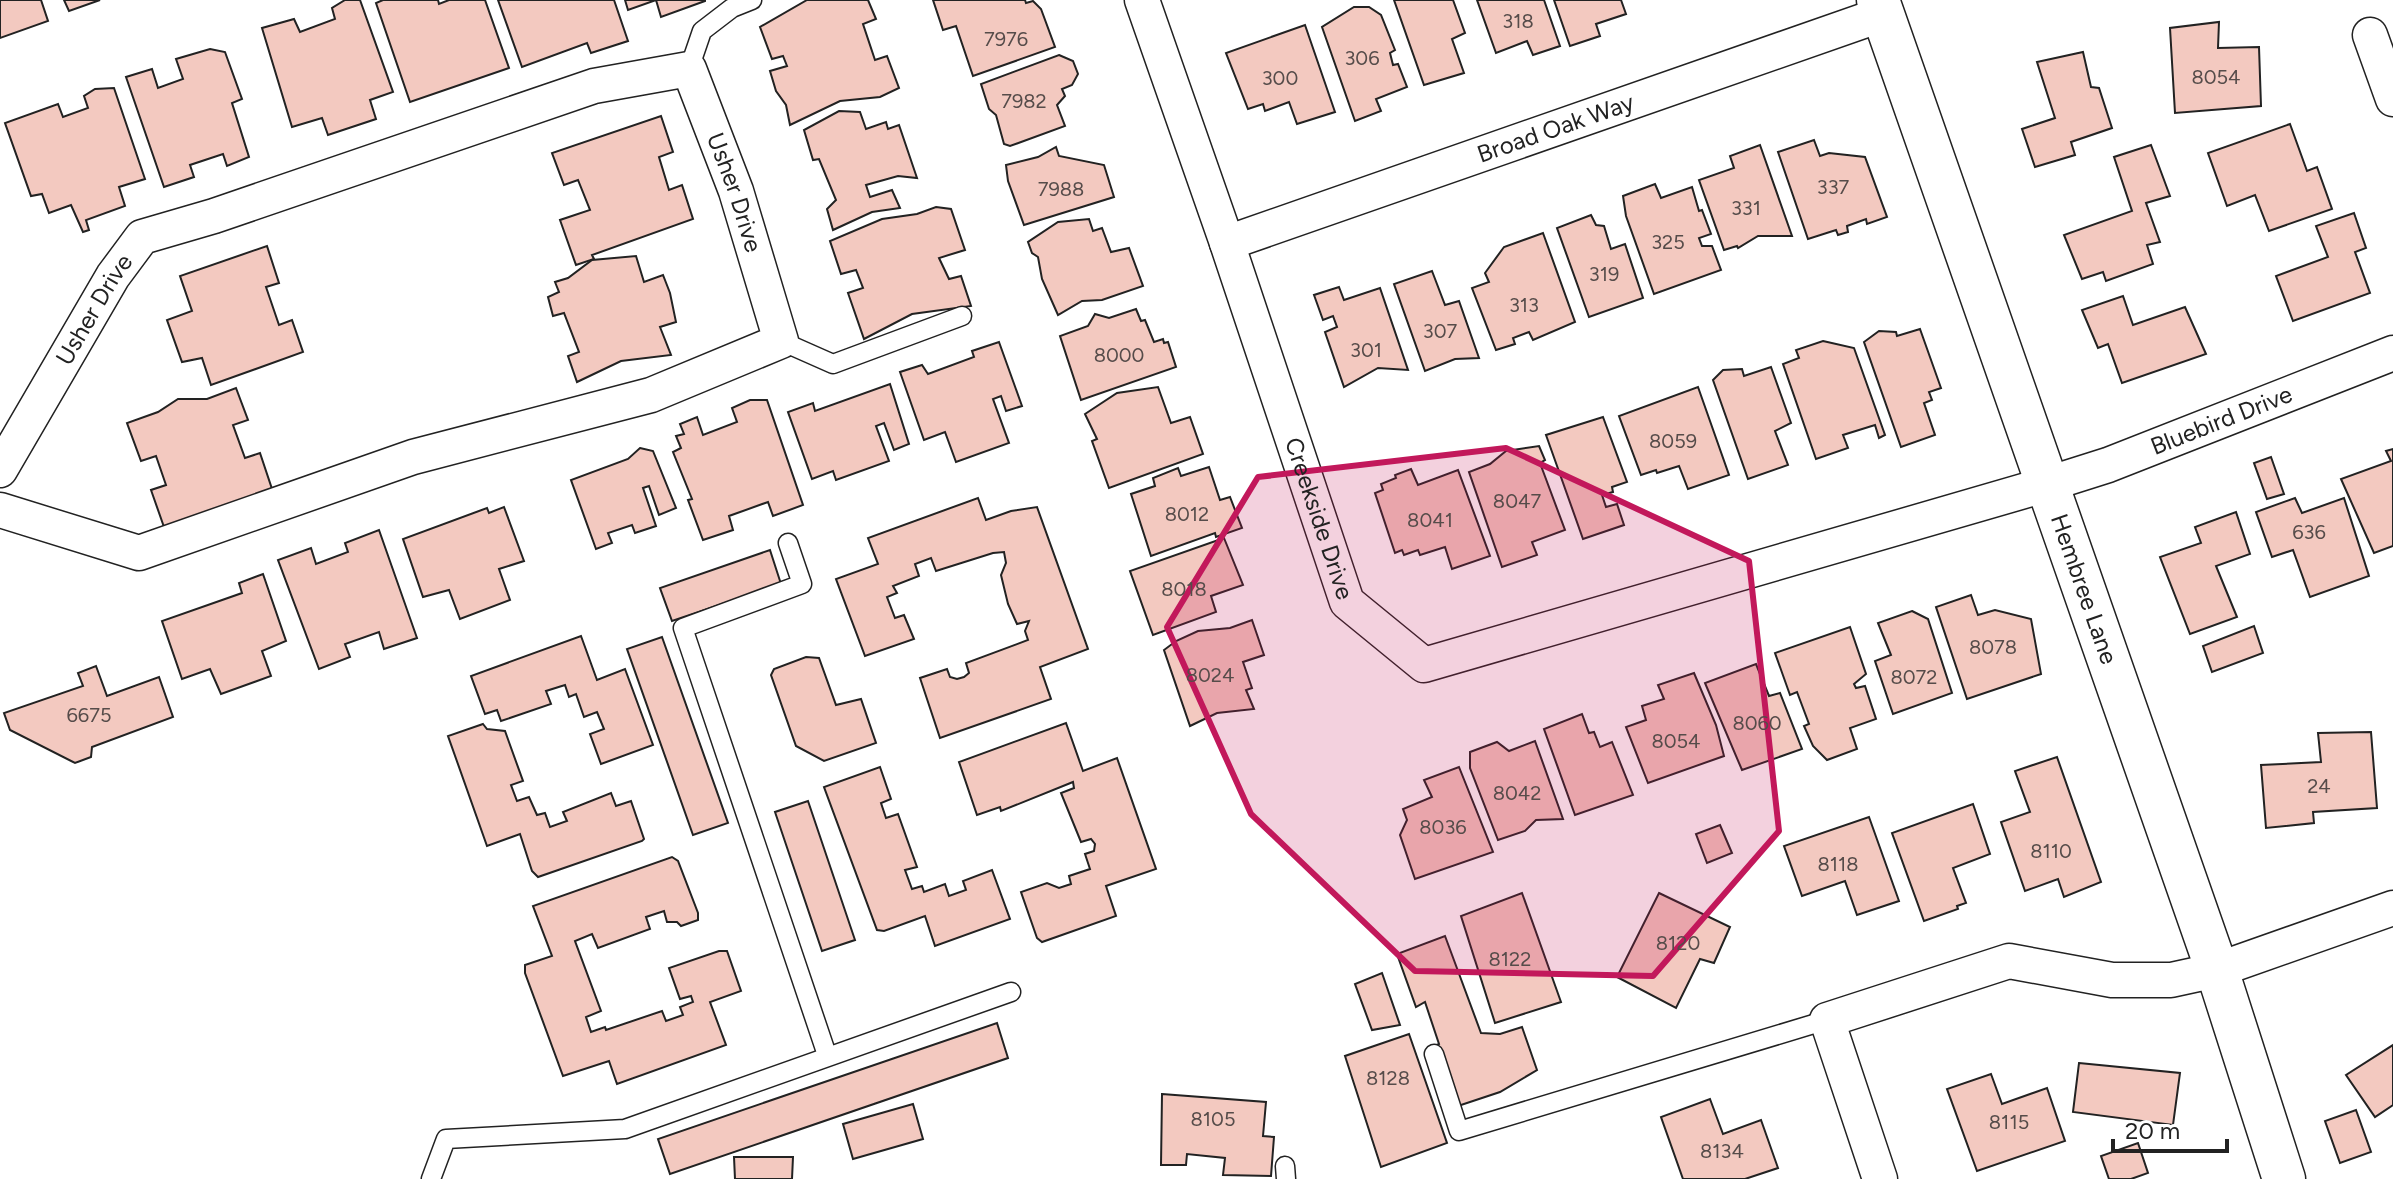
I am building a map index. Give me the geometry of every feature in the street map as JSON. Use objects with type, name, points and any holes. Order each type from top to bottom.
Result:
[{"type":"street","name":"Creekside Drive","points":[[1142,0],[1347,602],[1424,665],[2048,484]]},
{"type":"street","name":"Broad Oak Way","points":[[1227,243],[1881,7]]},
{"type":"street","name":"Hembree Lane","points":[[1881,7],[2217,970],[2284,1179]]},
{"type":"street","points":[[2370,35],[2393,99]]},
{"type":"street","name":"Usher Drive","points":[[0,470],[113,276],[142,237],[214,216],[594,86],[689,69],[736,191],[781,341]]},
{"type":"street","points":[[0,510],[139,553],[413,457],[651,395],[781,341]]},
{"type":"street","name":"Bluebird Drive","points":[[2048,484],[2108,465],[2393,353]]},
{"type":"street","points":[[1880,1179],[1827,1020],[2009,961],[2112,980],[2171,980],[2217,970],[2393,908]]},
{"type":"lane","points":[[689,69],[702,31],[732,8],[752,0]]},
{"type":"lane","points":[[781,341],[833,364],[962,316]]},
{"type":"lane","points":[[788,543],[802,584],[683,628],[827,1055]]},
{"type":"lane","points":[[431,1179],[446,1139],[625,1129],[1011,992]]},
{"type":"lane","points":[[1434,1054],[1459,1131],[1827,1020]]},
{"type":"highlighted area","points":[[1506,448],[1749,561],[1779,831],[1653,976],[1415,971],[1251,814],[1167,627],[1258,477]]},
{"type":"building","points":[[0,0],[41,0],[48,21],[0,38]]},
{"type":"building","points":[[64,0],[100,0],[69,11]]},
{"type":"building","points":[[345,0],[360,0],[393,92],[370,100],[376,119],[328,135],[322,118],[292,127],[262,28],[294,19],[300,32],[335,19],[332,8]]},
{"type":"building","points":[[383,0],[438,0],[439,4],[449,0],[485,0],[509,68],[410,102],[376,3]]},
{"type":"building","points":[[498,0],[614,0],[628,41],[591,53],[587,43],[522,67]]},
{"type":"building","points":[[625,0],[656,0],[628,10]]},
{"type":"building","points":[[656,0],[705,0],[705,1],[661,17]]},
{"type":"building","points":[[807,0],[868,0],[876,19],[863,24],[875,60],[887,56],[899,88],[880,97],[840,101],[790,125],[786,105],[776,91],[770,71],[787,66],[783,56],[772,59],[760,27]]},
{"type":"building","points":[[933,0],[1033,1],[1041,9],[1055,47],[973,76],[956,26],[943,30]]},
{"type":"building","points":[[1394,0],[1453,0],[1465,33],[1452,39],[1464,73],[1424,85]]},
{"type":"building","points":[[1477,0],[1544,0],[1560,46],[1533,55],[1527,41],[1496,53]]},
{"type":"building","points":[[1554,0],[1621,0],[1626,14],[1596,24],[1600,36],[1570,46]]},
{"type":"building","points":[[1354,7],[1369,7],[1381,15],[1395,50],[1390,53],[1393,65],[1398,64],[1407,87],[1376,99],[1381,111],[1355,121],[1322,27]]},
{"type":"building","points":[[2219,22],[2218,48],[2259,47],[2261,106],[2175,113],[2170,28]]},
{"type":"building","points":[[1305,25],[1335,112],[1297,124],[1289,102],[1265,111],[1263,104],[1248,109],[1226,53]]},
{"type":"building","points":[[210,49],[225,52],[242,99],[232,103],[249,157],[227,166],[223,154],[190,165],[194,177],[164,187],[126,77],[152,69],[158,88],[183,79],[176,59]]},
{"type":"building","points":[[2083,52],[2091,87],[2099,88],[2112,128],[2071,142],[2075,155],[2035,167],[2022,129],[2055,118],[2037,62]]},
{"type":"building","points":[[1059,55],[1073,61],[1078,74],[1072,85],[1062,89],[1065,96],[1057,105],[1065,126],[1010,146],[1004,144],[996,115],[989,109],[981,84]]},
{"type":"building","points":[[114,88],[145,179],[119,187],[125,206],[86,220],[89,230],[83,232],[71,205],[49,213],[42,194],[31,196],[5,123],[58,104],[63,117],[88,108],[84,96],[95,89]]},
{"type":"building","points":[[839,111],[860,112],[866,129],[886,122],[888,129],[899,125],[917,178],[898,176],[866,185],[870,197],[892,190],[900,208],[872,212],[833,230],[827,209],[836,200],[819,159],[813,160],[804,130]]},
{"type":"building","points":[[661,116],[673,152],[659,157],[669,190],[682,185],[693,219],[592,255],[594,259],[576,265],[560,220],[590,210],[578,180],[564,185],[552,153]]},
{"type":"building","points":[[2290,124],[2307,171],[2317,167],[2332,209],[2269,231],[2255,195],[2227,206],[2208,153]]},
{"type":"building","points":[[1814,140],[1820,156],[1829,153],[1865,157],[1887,217],[1867,224],[1866,219],[1847,226],[1848,232],[1838,235],[1836,230],[1808,239],[1778,152]]},
{"type":"building","points":[[1760,145],[1792,236],[1758,236],[1738,248],[1724,250],[1699,180],[1734,168],[1730,156]]},
{"type":"building","points":[[2151,145],[2170,196],[2146,203],[2160,242],[2147,245],[2153,264],[2106,281],[2103,272],[2082,279],[2064,235],[2132,211],[2114,157]]},
{"type":"building","points":[[1056,147],[1059,156],[1104,165],[1114,197],[1024,225],[1008,181],[1006,165],[1038,157]]},
{"type":"building","points":[[1655,184],[1661,198],[1692,187],[1699,211],[1702,210],[1711,234],[1699,238],[1702,246],[1712,246],[1721,270],[1654,294],[1626,216],[1623,196]]},
{"type":"building","points":[[936,207],[951,209],[965,250],[939,258],[949,279],[961,276],[971,306],[912,314],[864,339],[848,293],[863,288],[856,270],[841,274],[830,241],[882,219],[917,214]]},
{"type":"building","points":[[2354,213],[2366,248],[2355,252],[2370,293],[2293,321],[2276,276],[2328,257],[2316,226]]},
{"type":"building","points":[[1591,215],[1596,225],[1604,226],[1611,249],[1625,244],[1643,298],[1589,317],[1557,228]]},
{"type":"building","points":[[1089,219],[1093,231],[1102,228],[1111,252],[1129,248],[1143,286],[1102,300],[1082,301],[1058,315],[1042,279],[1038,257],[1032,253],[1028,242],[1058,222]]},
{"type":"building","points":[[1543,233],[1575,322],[1533,340],[1529,332],[1513,338],[1515,344],[1496,350],[1472,288],[1489,282],[1485,273],[1504,247]]},
{"type":"building","points":[[267,246],[279,283],[266,287],[279,325],[292,320],[303,352],[211,385],[202,358],[182,362],[167,320],[192,311],[180,276]]},
{"type":"building","points":[[636,256],[644,282],[663,275],[670,293],[676,322],[660,327],[671,355],[621,361],[577,382],[568,356],[579,352],[564,313],[553,316],[548,297],[559,292],[555,282],[568,278],[592,260]]},
{"type":"building","points":[[1432,271],[1445,305],[1459,301],[1479,358],[1455,359],[1425,371],[1394,284]]},
{"type":"building","points":[[1339,287],[1344,300],[1380,288],[1408,370],[1378,368],[1344,387],[1325,332],[1337,327],[1333,316],[1323,320],[1314,295]]},
{"type":"building","points":[[2123,296],[2133,325],[2185,307],[2206,354],[2122,383],[2108,344],[2098,348],[2082,310]]},
{"type":"building","points":[[1136,309],[1141,321],[1145,320],[1154,342],[1163,339],[1164,343],[1168,342],[1176,367],[1081,400],[1060,336],[1088,326],[1095,314],[1109,318]]},
{"type":"building","points":[[1920,329],[1941,388],[1929,392],[1932,400],[1924,403],[1935,435],[1901,447],[1864,342],[1879,331],[1896,332],[1897,336]]},
{"type":"building","points":[[1823,341],[1854,348],[1885,435],[1879,438],[1875,425],[1843,435],[1848,448],[1816,459],[1783,364],[1799,358],[1796,350]]},
{"type":"building","points":[[999,342],[1022,406],[1006,411],[1001,396],[993,399],[1009,443],[956,462],[945,432],[924,440],[900,372],[922,365],[928,374],[974,357],[972,351]]},
{"type":"building","points":[[1771,367],[1791,423],[1775,431],[1788,465],[1748,479],[1713,380],[1723,370],[1742,369],[1744,376]]},
{"type":"building","points":[[890,384],[909,444],[894,450],[884,423],[876,426],[889,461],[836,480],[833,471],[812,479],[788,412],[813,403],[815,411]]},
{"type":"building","points":[[1158,387],[1171,423],[1190,417],[1203,454],[1109,488],[1092,441],[1097,439],[1085,414],[1117,393]]},
{"type":"building","points":[[1698,387],[1729,475],[1688,489],[1679,466],[1641,475],[1619,416]]},
{"type":"building","points":[[236,388],[248,420],[233,425],[245,458],[260,453],[272,489],[164,527],[151,490],[166,485],[156,456],[141,461],[127,423],[158,412],[178,399],[207,399]]},
{"type":"building","points":[[750,400],[767,400],[803,505],[773,516],[768,502],[729,516],[733,530],[703,540],[688,500],[692,499],[673,452],[681,448],[676,436],[684,434],[680,424],[697,417],[703,435],[737,422],[732,408]]},
{"type":"building","points":[[1603,417],[1627,482],[1612,487],[1613,492],[1602,495],[1606,507],[1617,504],[1624,525],[1583,539],[1546,435]]},
{"type":"building","points":[[1539,446],[1545,460],[1540,463],[1565,530],[1532,542],[1537,555],[1502,567],[1469,472],[1490,464],[1506,451]]},
{"type":"building","points":[[640,448],[653,451],[676,508],[659,515],[649,486],[643,488],[656,526],[635,533],[632,525],[608,533],[612,543],[596,549],[571,480],[628,459]]},
{"type":"building","points":[[2393,449],[2393,546],[2374,553],[2341,479],[2391,461],[2386,451]]},
{"type":"building","points":[[2271,457],[2284,494],[2267,499],[2254,463]]},
{"type":"building","points":[[1209,467],[1220,500],[1230,497],[1242,528],[1216,537],[1215,533],[1151,556],[1131,494],[1155,486],[1153,478],[1178,468],[1181,476]]},
{"type":"building","points":[[1411,469],[1418,485],[1458,470],[1490,556],[1452,569],[1445,547],[1420,555],[1418,550],[1404,555],[1402,550],[1395,553],[1375,493],[1383,490],[1381,484]]},
{"type":"building","points":[[978,498],[986,520],[1011,511],[1037,507],[1088,649],[1040,667],[1051,699],[940,738],[920,678],[947,669],[950,677],[964,677],[969,673],[966,663],[1028,640],[1025,631],[1029,621],[1017,624],[1008,604],[1001,575],[1006,563],[1004,552],[936,571],[931,558],[915,564],[919,576],[893,586],[897,593],[887,597],[895,618],[904,615],[914,639],[865,656],[836,579],[878,564],[868,538]]},
{"type":"building","points":[[2295,498],[2302,513],[2344,498],[2369,576],[2310,597],[2293,550],[2272,557],[2256,512]]},
{"type":"building","points":[[504,507],[524,561],[499,569],[510,600],[460,619],[449,590],[423,597],[403,539],[487,508],[489,513]]},
{"type":"building","points":[[2236,512],[2250,554],[2216,566],[2237,617],[2190,634],[2160,557],[2201,543],[2195,527]]},
{"type":"building","points":[[379,530],[417,638],[384,649],[379,632],[345,644],[350,657],[319,669],[278,560],[311,548],[316,564],[348,552],[345,543]]},
{"type":"building","points":[[1224,538],[1243,585],[1211,596],[1216,612],[1153,635],[1130,571]]},
{"type":"building","points":[[770,550],[781,584],[672,621],[660,588]]},
{"type":"building","points":[[263,574],[286,641],[262,651],[271,676],[221,694],[210,669],[182,679],[162,621],[242,593],[239,583]]},
{"type":"building","points":[[1971,595],[1978,615],[1995,610],[2031,619],[2041,674],[1967,699],[1936,607]]},
{"type":"building","points":[[1912,611],[1928,619],[1952,693],[1893,714],[1875,661],[1891,655],[1878,623]]},
{"type":"building","points":[[1252,620],[1264,655],[1243,662],[1252,688],[1246,690],[1254,709],[1217,713],[1190,726],[1164,650],[1198,631],[1230,628]]},
{"type":"building","points":[[2254,626],[2263,653],[2212,672],[2203,646]]},
{"type":"building","points":[[1850,627],[1866,674],[1854,684],[1856,688],[1865,686],[1876,719],[1850,728],[1857,749],[1827,760],[1813,746],[1804,726],[1809,724],[1797,692],[1790,695],[1775,653]]},
{"type":"building","points":[[581,636],[597,680],[625,669],[653,745],[601,764],[590,734],[604,729],[597,712],[584,717],[576,694],[569,697],[565,685],[546,691],[551,704],[501,721],[497,710],[485,714],[471,676]]},
{"type":"building","points":[[662,637],[728,823],[693,835],[627,649]]},
{"type":"building","points":[[806,657],[819,658],[836,705],[861,699],[876,743],[824,761],[796,746],[771,675],[774,669]]},
{"type":"building","points":[[1756,664],[1769,696],[1780,693],[1802,749],[1742,770],[1705,683]]},
{"type":"building","points":[[96,666],[107,696],[159,677],[173,717],[92,747],[91,757],[75,763],[10,730],[4,713],[83,686],[78,673]]},
{"type":"building","points":[[1694,673],[1716,725],[1724,756],[1648,783],[1626,727],[1646,720],[1642,706],[1664,699],[1658,685]]},
{"type":"building","points":[[1582,714],[1589,733],[1594,732],[1600,747],[1612,742],[1633,795],[1575,815],[1544,729]]},
{"type":"building","points":[[1066,723],[1083,771],[1117,758],[1156,869],[1106,886],[1116,916],[1042,942],[1037,938],[1021,892],[1047,883],[1059,888],[1071,884],[1069,876],[1090,869],[1085,854],[1094,851],[1095,844],[1091,839],[1081,842],[1061,793],[1074,788],[1073,782],[1001,811],[1000,807],[977,815],[959,762]]},
{"type":"building","points":[[483,724],[487,729],[505,731],[523,781],[511,785],[517,801],[529,797],[537,815],[545,813],[550,827],[567,821],[563,812],[611,793],[616,806],[631,801],[644,839],[538,877],[532,871],[520,834],[487,846],[448,736]]},
{"type":"building","points":[[2371,732],[2377,808],[2313,812],[2314,823],[2266,828],[2261,765],[2321,762],[2318,733]]},
{"type":"building","points":[[1535,741],[1563,819],[1536,820],[1525,831],[1498,840],[1470,768],[1470,752],[1497,742],[1509,751]]},
{"type":"building","points":[[2057,757],[2101,882],[2064,897],[2058,879],[2025,891],[2001,822],[2030,812],[2015,771]]},
{"type":"building","points":[[880,767],[891,799],[881,803],[886,818],[898,814],[917,867],[905,870],[912,889],[922,886],[924,892],[945,884],[949,896],[966,890],[963,881],[992,870],[1010,919],[935,946],[925,916],[884,931],[877,930],[824,787]]},
{"type":"building","points":[[1459,767],[1493,852],[1415,879],[1400,835],[1407,820],[1403,809],[1432,797],[1424,780]]},
{"type":"building","points":[[808,801],[855,940],[822,951],[775,812]]},
{"type":"building","points":[[1973,804],[1990,854],[1953,868],[1966,903],[1924,921],[1892,833]]},
{"type":"building","points":[[1869,817],[1899,901],[1857,915],[1845,881],[1802,896],[1784,846]]},
{"type":"building","points":[[1720,825],[1732,853],[1707,863],[1696,834]]},
{"type":"building","points":[[672,857],[678,861],[698,920],[681,926],[677,922],[667,922],[664,911],[646,917],[650,929],[598,948],[592,934],[575,941],[601,1011],[586,1017],[591,1032],[662,1011],[666,1021],[683,1015],[680,1007],[693,1002],[691,996],[680,999],[669,968],[727,951],[741,991],[710,1002],[726,1045],[617,1084],[609,1061],[563,1076],[525,973],[525,965],[552,956],[533,906]]},
{"type":"building","points":[[1522,893],[1561,1002],[1495,1023],[1461,916]]},
{"type":"building","points":[[1659,893],[1730,927],[1714,963],[1700,959],[1676,1008],[1617,977]]},
{"type":"building","points":[[1445,936],[1481,1033],[1500,1034],[1522,1027],[1537,1070],[1500,1092],[1455,1107],[1433,1047],[1439,1044],[1425,1002],[1416,1007],[1397,954]]},
{"type":"building","points":[[1382,973],[1400,1025],[1372,1030],[1355,984]]},
{"type":"building","points":[[997,1023],[1008,1058],[670,1174],[658,1139]]},
{"type":"building","points":[[1409,1034],[1447,1143],[1381,1167],[1345,1056]]},
{"type":"building","points":[[2393,1045],[2393,1105],[2375,1117],[2346,1075]]},
{"type":"building","points":[[2079,1063],[2180,1073],[2173,1125],[2073,1112]]},
{"type":"building","points":[[1991,1074],[2002,1104],[2047,1088],[2065,1141],[1977,1171],[1947,1089]]},
{"type":"building","points":[[1162,1094],[1266,1102],[1263,1136],[1274,1137],[1271,1176],[1223,1175],[1225,1158],[1187,1154],[1186,1165],[1161,1165]]},
{"type":"building","points":[[1710,1099],[1723,1134],[1761,1120],[1778,1168],[1745,1179],[1683,1179],[1661,1117]]},
{"type":"building","points":[[913,1104],[923,1139],[853,1159],[843,1124]]},
{"type":"building","points":[[2356,1110],[2371,1152],[2340,1163],[2325,1121]]},
{"type":"building","points":[[2138,1143],[2148,1173],[2131,1179],[2109,1179],[2101,1156]]},
{"type":"building","points":[[734,1157],[793,1157],[792,1179],[735,1179]]}]
